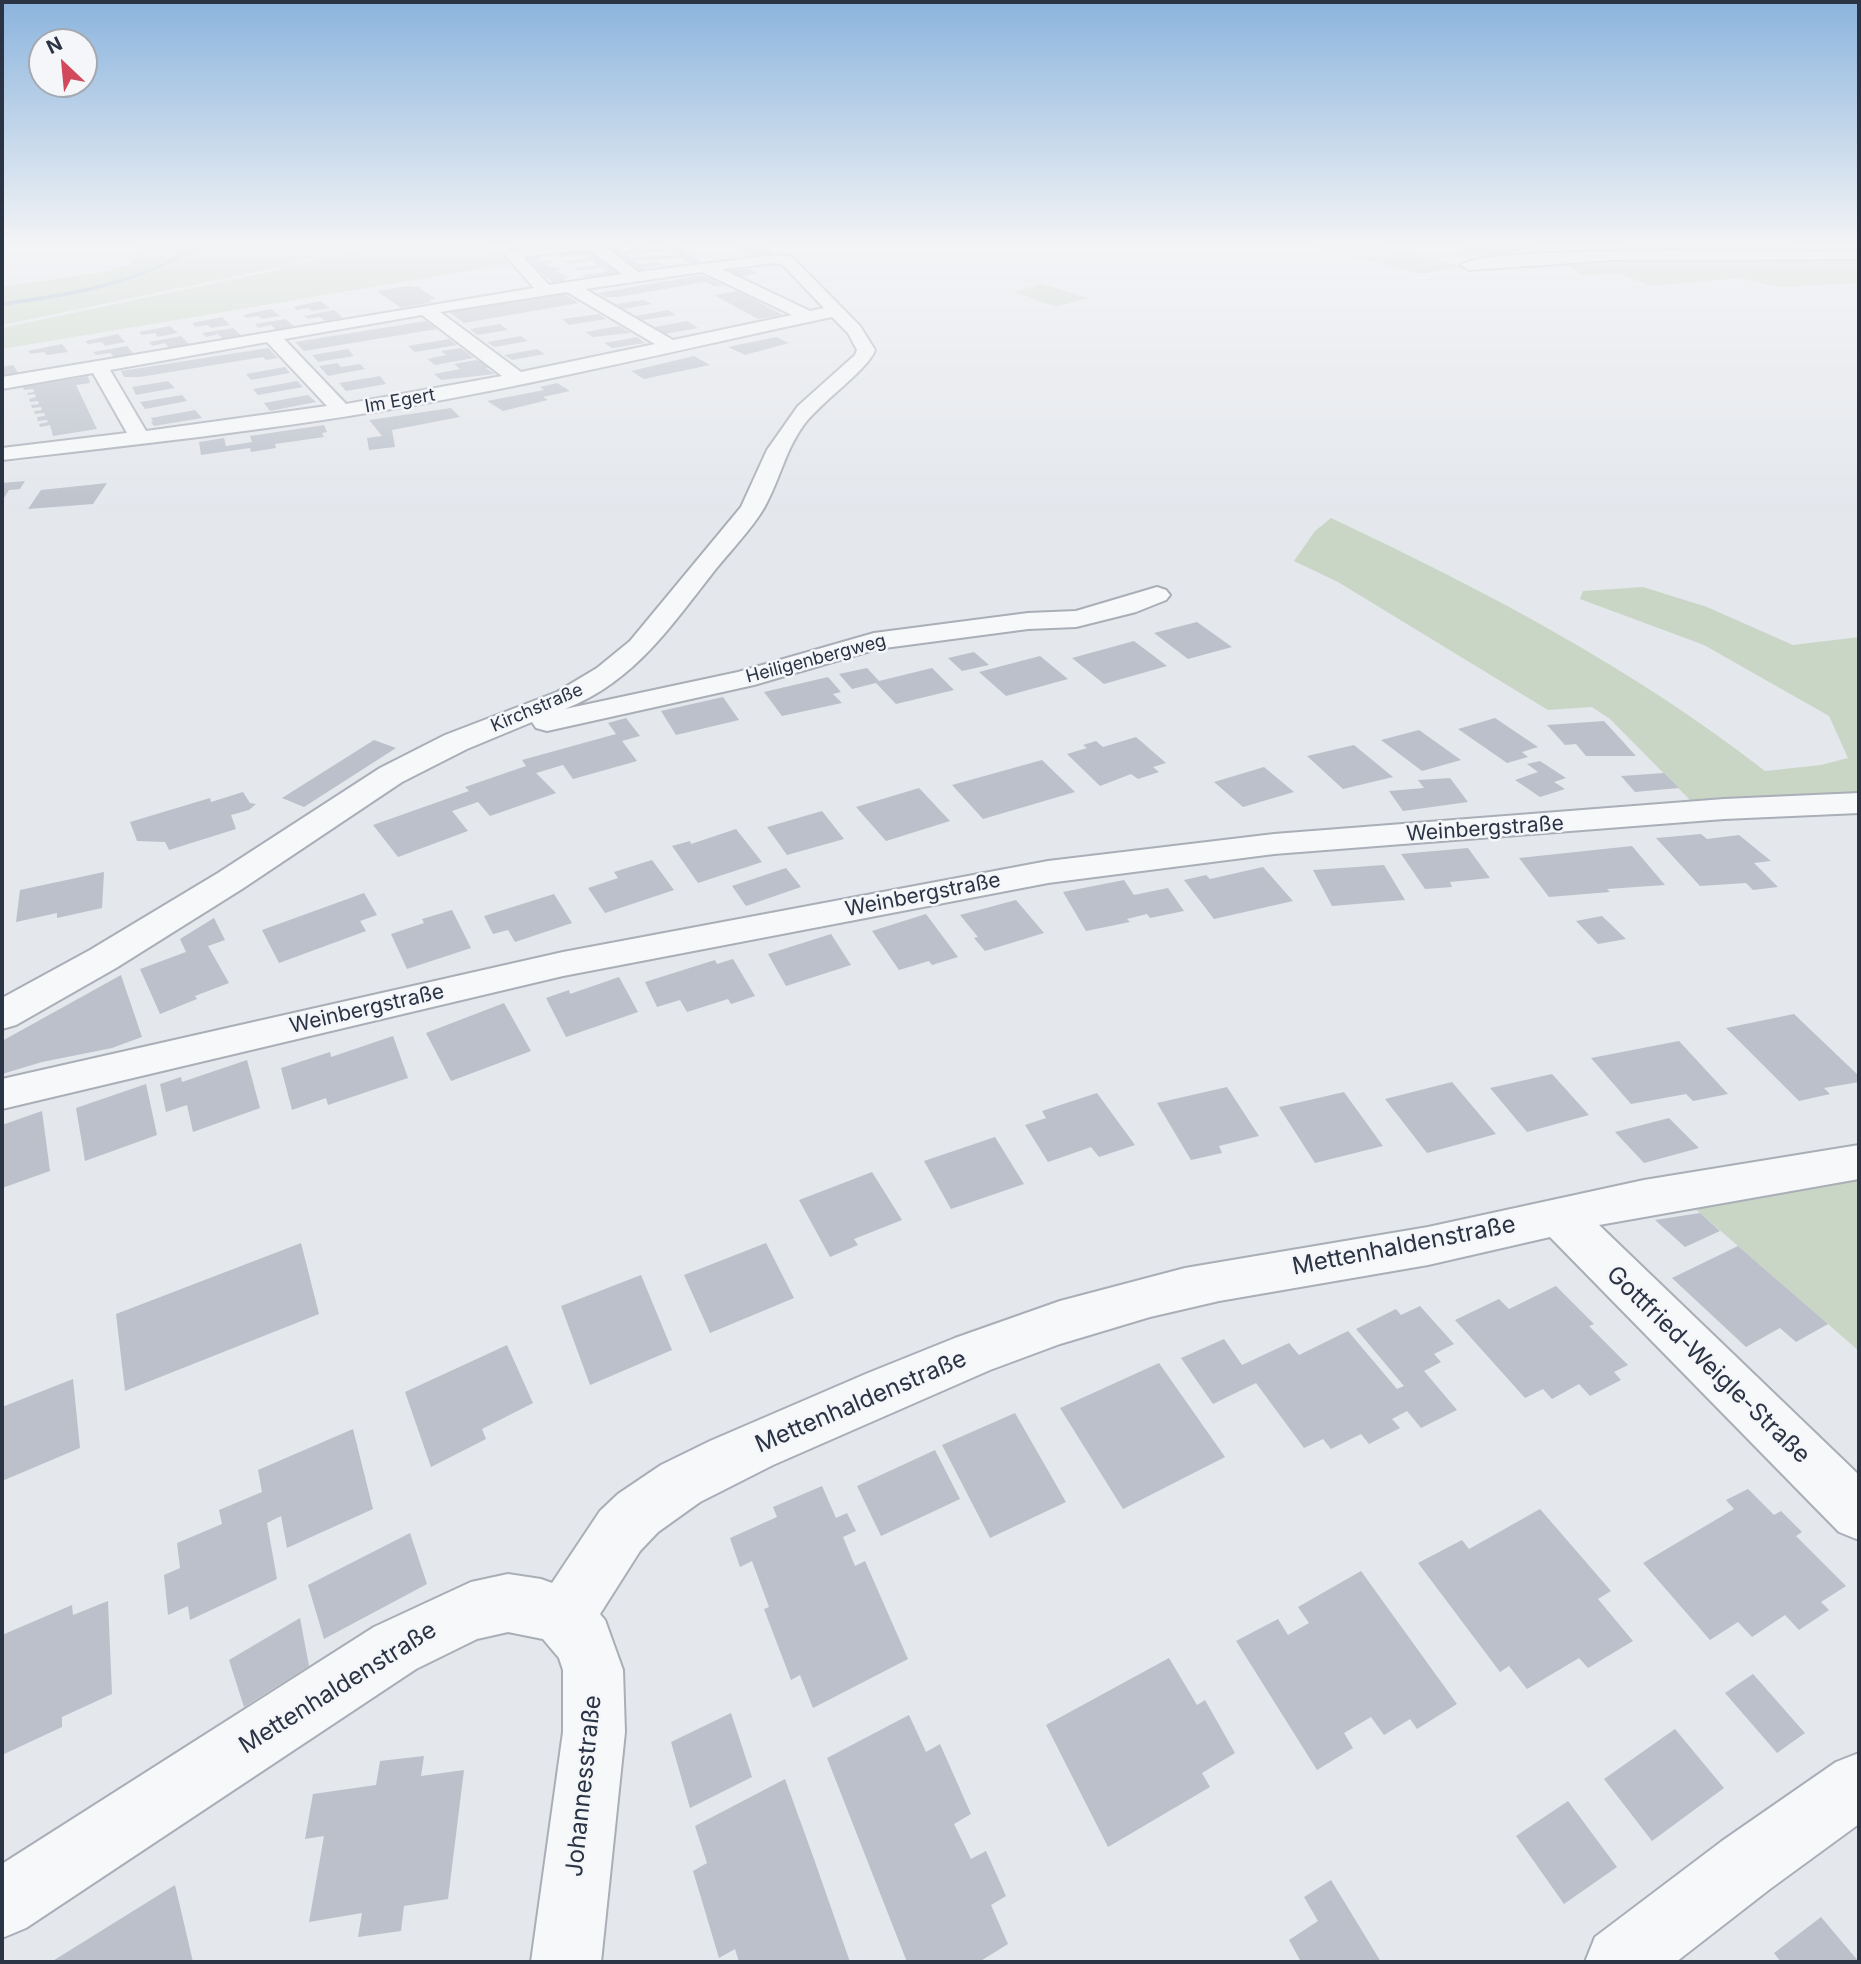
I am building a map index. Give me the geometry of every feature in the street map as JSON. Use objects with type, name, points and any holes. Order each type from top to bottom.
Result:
[{"type":"street","points":[[2,383],[280,336]]},
{"type":"street","points":[[460,336],[518,379]]},
{"type":"street","points":[[653,336],[670,346]]},
{"type":"street","name":"Im Egert","points":[[2,454],[342,411],[518,379],[719,336]]},
{"type":"street","name":"Kirchstraße","points":[[2,1016],[103,959],[219,888],[391,775],[438,750],[567,698],[625,661],[649,637],[745,518],[764,488],[778,451],[794,423],[823,389],[866,354],[864,342],[854,336]]},
{"type":"street","points":[[272,337],[342,411]]},
{"type":"street","points":[[98,366],[139,438]]},
{"type":"street","name":"Heiligenbergweg","points":[[517,719],[545,722],[570,718],[744,679],[874,641],[1020,622],[1076,619],[1128,606],[1157,595]]},
{"type":"street","name":"Weinbergstraße","points":[[2,1094],[574,961],[1048,872],[1274,844],[1696,813],[1716,809],[1859,803]]},
{"type":"street","name":"Mettenhaldenstraße","points":[[2,1905],[419,1634],[471,1611],[508,1603],[541,1608],[564,1618],[620,1531],[660,1496],[750,1450],[986,1348],[1051,1325],[1150,1296],[1257,1273],[1404,1250],[1637,1200],[1859,1162]]},
{"type":"street","name":"Gottfried-Weigle-Straße","points":[[1559,1216],[1859,1513]]},
{"type":"street","name":"Johannesstraße","points":[[564,1618],[584,1641],[595,1686],[595,1708],[565,1962]]},
{"type":"street","points":[[1620,1962],[1746,1865],[1859,1785]]},
{"type":"green space","points":[[2,336],[82,336],[2,349]]},
{"type":"green space","points":[[1331,518],[1444,573],[1555,632],[1663,698],[1765,771],[1821,765],[1848,758],[1829,716],[1704,645],[1580,599],[1583,591],[1643,587],[1707,607],[1793,645],[1859,637],[1859,796],[1693,803],[1610,719],[1592,707],[1548,710],[1338,582],[1294,561],[1315,531]]},
{"type":"green space","points":[[1859,1180],[1859,1351],[1692,1206]]},
{"type":"building","points":[[119,336],[125,342],[105,346],[102,342],[88,344],[85,341]]},
{"type":"building","points":[[181,336],[189,344],[169,348],[165,343],[152,346],[149,342]]},
{"type":"building","points":[[220,336],[242,336],[223,339]]},
{"type":"building","points":[[335,336],[397,336],[304,351],[295,342]]},
{"type":"building","points":[[521,336],[528,341],[494,347],[487,342]]},
{"type":"building","points":[[637,337],[645,343],[612,348],[604,343]]},
{"type":"building","points":[[776,337],[789,343],[745,355],[728,347]]},
{"type":"building","points":[[449,339],[457,345],[415,352],[408,346]]},
{"type":"building","points":[[62,344],[68,352],[47,355],[44,352],[31,354],[28,351]]},
{"type":"building","points":[[127,346],[134,354],[114,357],[110,353],[96,355],[93,352]]},
{"type":"building","points":[[268,348],[278,358],[266,360],[263,357],[140,377],[124,377],[121,371]]},
{"type":"building","points":[[461,348],[474,358],[435,365],[427,359],[446,355],[441,351]]},
{"type":"building","points":[[348,349],[354,356],[318,362],[312,355]]},
{"type":"building","points":[[537,349],[545,354],[512,360],[504,355]]},
{"type":"building","points":[[694,356],[710,365],[644,379],[631,371]]},
{"type":"building","points":[[476,360],[487,364],[490,367],[486,368],[495,374],[441,380],[434,374],[460,369],[454,364]]},
{"type":"building","points":[[337,363],[341,367],[360,364],[365,369],[328,376],[319,366]]},
{"type":"building","points":[[13,365],[19,374],[2,377],[2,367]]},
{"type":"building","points":[[285,367],[290,373],[251,380],[246,374]]},
{"type":"building","points":[[88,376],[90,383],[76,385],[97,429],[53,436],[50,425],[40,427],[39,424],[48,422],[38,421],[37,417],[45,416],[44,413],[35,414],[34,411],[42,410],[41,407],[32,408],[31,405],[39,404],[38,401],[30,402],[29,399],[36,397],[35,394],[27,393],[34,392],[33,389],[24,390],[23,387]]},
{"type":"building","points":[[380,376],[386,384],[346,391],[339,383]]},
{"type":"building","points":[[168,381],[175,388],[136,395],[132,387]]},
{"type":"building","points":[[297,381],[303,387],[258,395],[253,389]]},
{"type":"building","points":[[557,383],[570,391],[543,397],[548,400],[503,411],[487,401],[544,390],[540,387]]},
{"type":"building","points":[[182,395],[187,401],[145,409],[140,402]]},
{"type":"building","points":[[308,395],[316,402],[270,411],[264,403]]},
{"type":"building","points":[[451,408],[460,417],[392,430],[395,447],[369,450],[367,438],[382,436],[369,420]]},
{"type":"building","points":[[195,410],[202,418],[154,426],[151,422],[151,418]]},
{"type":"building","points":[[324,425],[327,432],[322,433],[324,437],[275,444],[276,448],[251,452],[250,448],[201,455],[199,442],[224,438],[226,446],[252,442],[250,436]]},
{"type":"building","points":[[25,481],[20,489],[9,490],[2,501],[2,483]]},
{"type":"building","points":[[107,483],[93,504],[28,509],[41,490]]},
{"type":"building","points":[[1197,622],[1232,647],[1188,659],[1154,633]]},
{"type":"building","points":[[1134,641],[1167,666],[1104,684],[1072,658]]},
{"type":"building","points":[[974,652],[989,665],[962,671],[948,658]]},
{"type":"building","points":[[1040,656],[1068,679],[1006,696],[979,672]]},
{"type":"building","points":[[867,668],[879,681],[932,668],[954,690],[896,704],[876,683],[852,689],[839,674]]},
{"type":"building","points":[[828,677],[841,692],[833,694],[842,703],[782,716],[764,692]]},
{"type":"building","points":[[723,697],[739,720],[676,735],[661,711]]},
{"type":"building","points":[[626,718],[640,736],[622,741],[637,761],[573,779],[563,765],[536,773],[556,793],[490,816],[478,802],[452,811],[468,831],[398,857],[373,825],[469,791],[465,787],[526,766],[522,760],[616,734],[608,723]]},
{"type":"building","points":[[1495,718],[1538,747],[1522,752],[1528,757],[1507,763],[1458,729]]},
{"type":"building","points":[[1604,721],[1636,756],[1586,756],[1576,744],[1565,745],[1547,725]]},
{"type":"building","points":[[1419,730],[1461,760],[1422,771],[1381,740]]},
{"type":"building","points":[[1136,737],[1166,763],[1153,767],[1159,772],[1138,779],[1131,774],[1100,786],[1067,754],[1087,748],[1083,745],[1096,741],[1103,747]]},
{"type":"building","points":[[374,740],[396,748],[304,807],[282,798]]},
{"type":"building","points":[[1354,745],[1393,777],[1343,789],[1307,756]]},
{"type":"building","points":[[1042,760],[1075,792],[983,819],[952,785]]},
{"type":"building","points":[[1540,761],[1566,778],[1554,782],[1565,789],[1540,797],[1515,780],[1538,772],[1527,764]]},
{"type":"building","points":[[1264,767],[1294,792],[1243,807],[1214,782]]},
{"type":"building","points":[[1664,773],[1679,788],[1635,792],[1621,776]]},
{"type":"building","points":[[1450,778],[1468,802],[1403,811],[1389,791],[1424,788],[1418,780]]},
{"type":"building","points":[[919,788],[950,821],[886,841],[856,807]]},
{"type":"building","points":[[243,792],[250,803],[256,804],[249,810],[231,815],[236,829],[169,850],[165,842],[137,841],[130,822],[210,798],[211,802]]},
{"type":"building","points":[[822,811],[844,839],[787,855],[767,827]]},
{"type":"building","points":[[736,829],[762,862],[698,883],[672,846],[690,841],[691,844]]},
{"type":"building","points":[[1701,834],[1707,839],[1739,835],[1771,861],[1754,863],[1778,887],[1753,890],[1746,883],[1700,886],[1656,838]]},
{"type":"building","points":[[1632,846],[1665,885],[1549,897],[1519,858]]},
{"type":"building","points":[[1468,848],[1490,878],[1450,882],[1452,887],[1425,889],[1401,854]]},
{"type":"building","points":[[652,860],[674,890],[605,913],[588,888],[618,878],[614,872]]},
{"type":"building","points":[[1384,865],[1405,900],[1332,906],[1313,870]]},
{"type":"building","points":[[1263,867],[1293,901],[1214,919],[1184,880],[1206,875],[1210,879]]},
{"type":"building","points":[[786,868],[801,887],[746,906],[732,886]]},
{"type":"building","points":[[104,872],[102,908],[57,918],[57,913],[16,922],[20,890]]},
{"type":"building","points":[[1124,880],[1134,895],[1168,888],[1184,911],[1150,918],[1147,914],[1127,919],[1130,922],[1086,931],[1063,892]]},
{"type":"building","points":[[364,893],[377,915],[360,921],[366,931],[279,963],[262,930]]},
{"type":"building","points":[[554,894],[572,923],[515,942],[508,930],[493,934],[484,916]]},
{"type":"building","points":[[1016,900],[1044,933],[985,951],[974,938],[978,937],[960,915]]},
{"type":"building","points":[[452,910],[471,948],[407,969],[391,934],[424,923],[422,919]]},
{"type":"building","points":[[926,914],[958,957],[932,965],[929,961],[899,970],[872,931]]},
{"type":"building","points":[[1602,916],[1626,939],[1598,944],[1576,921]]},
{"type":"building","points":[[214,918],[225,940],[208,946],[229,983],[160,1014],[140,969],[186,952],[180,939]]},
{"type":"building","points":[[831,934],[851,965],[786,986],[768,954]]},
{"type":"building","points":[[733,959],[755,996],[731,1004],[728,999],[687,1012],[680,1000],[657,1007],[645,982],[715,960],[717,964]]},
{"type":"building","points":[[121,975],[142,1037],[112,1048],[42,1062],[2,1074],[2,1041]]},
{"type":"building","points":[[619,977],[638,1012],[566,1037],[546,998],[569,990],[570,994]]},
{"type":"building","points":[[504,1003],[531,1051],[451,1081],[426,1033]]},
{"type":"building","points":[[1794,1014],[1859,1076],[1859,1082],[1824,1088],[1830,1094],[1799,1101],[1726,1028]]},
{"type":"building","points":[[393,1036],[408,1078],[328,1105],[326,1098],[292,1110],[281,1068],[330,1052],[331,1057]]},
{"type":"building","points":[[1679,1041],[1728,1094],[1693,1101],[1686,1094],[1631,1104],[1591,1058]]},
{"type":"building","points":[[247,1060],[260,1108],[193,1132],[187,1105],[166,1112],[160,1084],[181,1077],[182,1082]]},
{"type":"building","points":[[1552,1074],[1589,1115],[1527,1132],[1490,1088]]},
{"type":"building","points":[[1452,1082],[1496,1134],[1427,1153],[1385,1099]]},
{"type":"building","points":[[146,1084],[157,1135],[85,1161],[76,1108]]},
{"type":"building","points":[[1227,1087],[1259,1136],[1219,1146],[1222,1153],[1191,1160],[1157,1103]]},
{"type":"building","points":[[1344,1092],[1383,1146],[1315,1163],[1279,1107]]},
{"type":"building","points":[[1097,1093],[1135,1145],[1099,1157],[1091,1147],[1048,1162],[1025,1125],[1046,1118],[1042,1111]]},
{"type":"building","points":[[42,1111],[50,1171],[2,1188],[2,1125]]},
{"type":"building","points":[[1669,1118],[1699,1148],[1644,1163],[1615,1132]]},
{"type":"building","points":[[995,1137],[1024,1184],[951,1209],[924,1161]]},
{"type":"building","points":[[872,1172],[902,1220],[854,1239],[858,1245],[830,1257],[799,1200]]},
{"type":"building","points":[[1700,1213],[1720,1231],[1685,1247],[1655,1220]]},
{"type":"building","points":[[301,1243],[319,1314],[125,1391],[116,1314]]},
{"type":"building","points":[[766,1243],[794,1298],[710,1333],[684,1275]]},
{"type":"building","points":[[1738,1246],[1828,1324],[1796,1342],[1780,1328],[1746,1347],[1672,1278]]},
{"type":"building","points":[[641,1275],[672,1350],[590,1385],[561,1306]]},
{"type":"building","points":[[1556,1286],[1594,1324],[1589,1326],[1628,1365],[1614,1372],[1621,1380],[1590,1396],[1579,1384],[1552,1399],[1543,1389],[1525,1398],[1455,1320],[1499,1299],[1509,1309]]},
{"type":"building","points":[[1420,1306],[1454,1344],[1434,1354],[1441,1362],[1424,1371],[1457,1410],[1421,1428],[1407,1411],[1392,1419],[1400,1428],[1369,1444],[1361,1434],[1331,1449],[1323,1439],[1304,1448],[1256,1383],[1213,1404],[1181,1358],[1224,1339],[1242,1365],[1289,1343],[1299,1355],[1348,1331],[1397,1389],[1404,1386],[1356,1329],[1396,1309],[1401,1315]]},
{"type":"building","points":[[507,1345],[533,1403],[482,1429],[486,1439],[431,1467],[405,1392]]},
{"type":"building","points":[[1159,1363],[1225,1457],[1123,1509],[1060,1408]]},
{"type":"building","points":[[73,1379],[80,1448],[2,1481],[2,1407]]},
{"type":"building","points":[[1015,1413],[1066,1502],[990,1538],[942,1445]]},
{"type":"building","points":[[353,1429],[373,1509],[287,1548],[281,1516],[267,1523],[277,1579],[190,1620],[188,1606],[168,1615],[164,1575],[180,1568],[177,1543],[222,1524],[219,1510],[262,1492],[258,1470]]},
{"type":"building","points":[[935,1450],[960,1499],[881,1536],[857,1486]]},
{"type":"building","points":[[822,1486],[836,1518],[847,1513],[856,1531],[843,1537],[855,1566],[865,1561],[908,1659],[813,1708],[800,1675],[791,1680],[764,1609],[769,1607],[752,1561],[740,1567],[730,1538],[777,1517],[773,1507]]},
{"type":"building","points":[[1748,1489],[1774,1515],[1781,1511],[1802,1532],[1796,1536],[1846,1586],[1821,1602],[1829,1610],[1799,1630],[1785,1615],[1752,1637],[1738,1622],[1710,1640],[1643,1563],[1734,1509],[1726,1500]]},
{"type":"building","points":[[1540,1509],[1611,1591],[1598,1599],[1633,1641],[1588,1668],[1579,1658],[1527,1689],[1509,1666],[1500,1672],[1418,1563],[1462,1540],[1469,1549]]},
{"type":"building","points":[[410,1533],[427,1584],[324,1639],[308,1585]]},
{"type":"building","points":[[1361,1571],[1457,1704],[1417,1729],[1410,1719],[1384,1735],[1371,1717],[1344,1733],[1353,1748],[1317,1770],[1236,1641],[1278,1619],[1288,1635],[1309,1623],[1298,1607]]},
{"type":"building","points":[[108,1601],[112,1694],[62,1717],[62,1727],[2,1755],[2,1635],[72,1605],[73,1615]]},
{"type":"building","points":[[300,1618],[309,1666],[244,1707],[229,1660]]},
{"type":"building","points":[[1169,1658],[1197,1705],[1205,1700],[1235,1753],[1202,1773],[1210,1787],[1108,1847],[1046,1725]]},
{"type":"building","points":[[1753,1674],[1805,1733],[1777,1753],[1725,1693]]},
{"type":"building","points":[[731,1713],[752,1777],[690,1808],[671,1742]]},
{"type":"building","points":[[909,1715],[926,1752],[940,1744],[971,1814],[954,1824],[971,1859],[986,1851],[1006,1896],[991,1905],[1008,1944],[979,1962],[907,1962],[827,1758]]},
{"type":"building","points":[[1675,1729],[1724,1788],[1652,1841],[1604,1779]]},
{"type":"building","points":[[424,1756],[421,1776],[464,1770],[448,1899],[404,1906],[401,1931],[358,1937],[362,1913],[309,1922],[324,1836],[305,1839],[313,1794],[376,1785],[380,1761]]},
{"type":"building","points":[[785,1779],[850,1962],[739,1962],[735,1949],[719,1958],[693,1871],[707,1863],[695,1826]]},
{"type":"building","points":[[1568,1801],[1617,1867],[1564,1904],[1516,1836]]},
{"type":"building","points":[[1331,1880],[1381,1962],[1301,1962],[1289,1940],[1318,1921],[1304,1897]]},
{"type":"building","points":[[175,1885],[193,1962],[51,1962]]},
{"type":"building","points":[[1821,1917],[1859,1962],[1781,1962],[1774,1953]]}]
